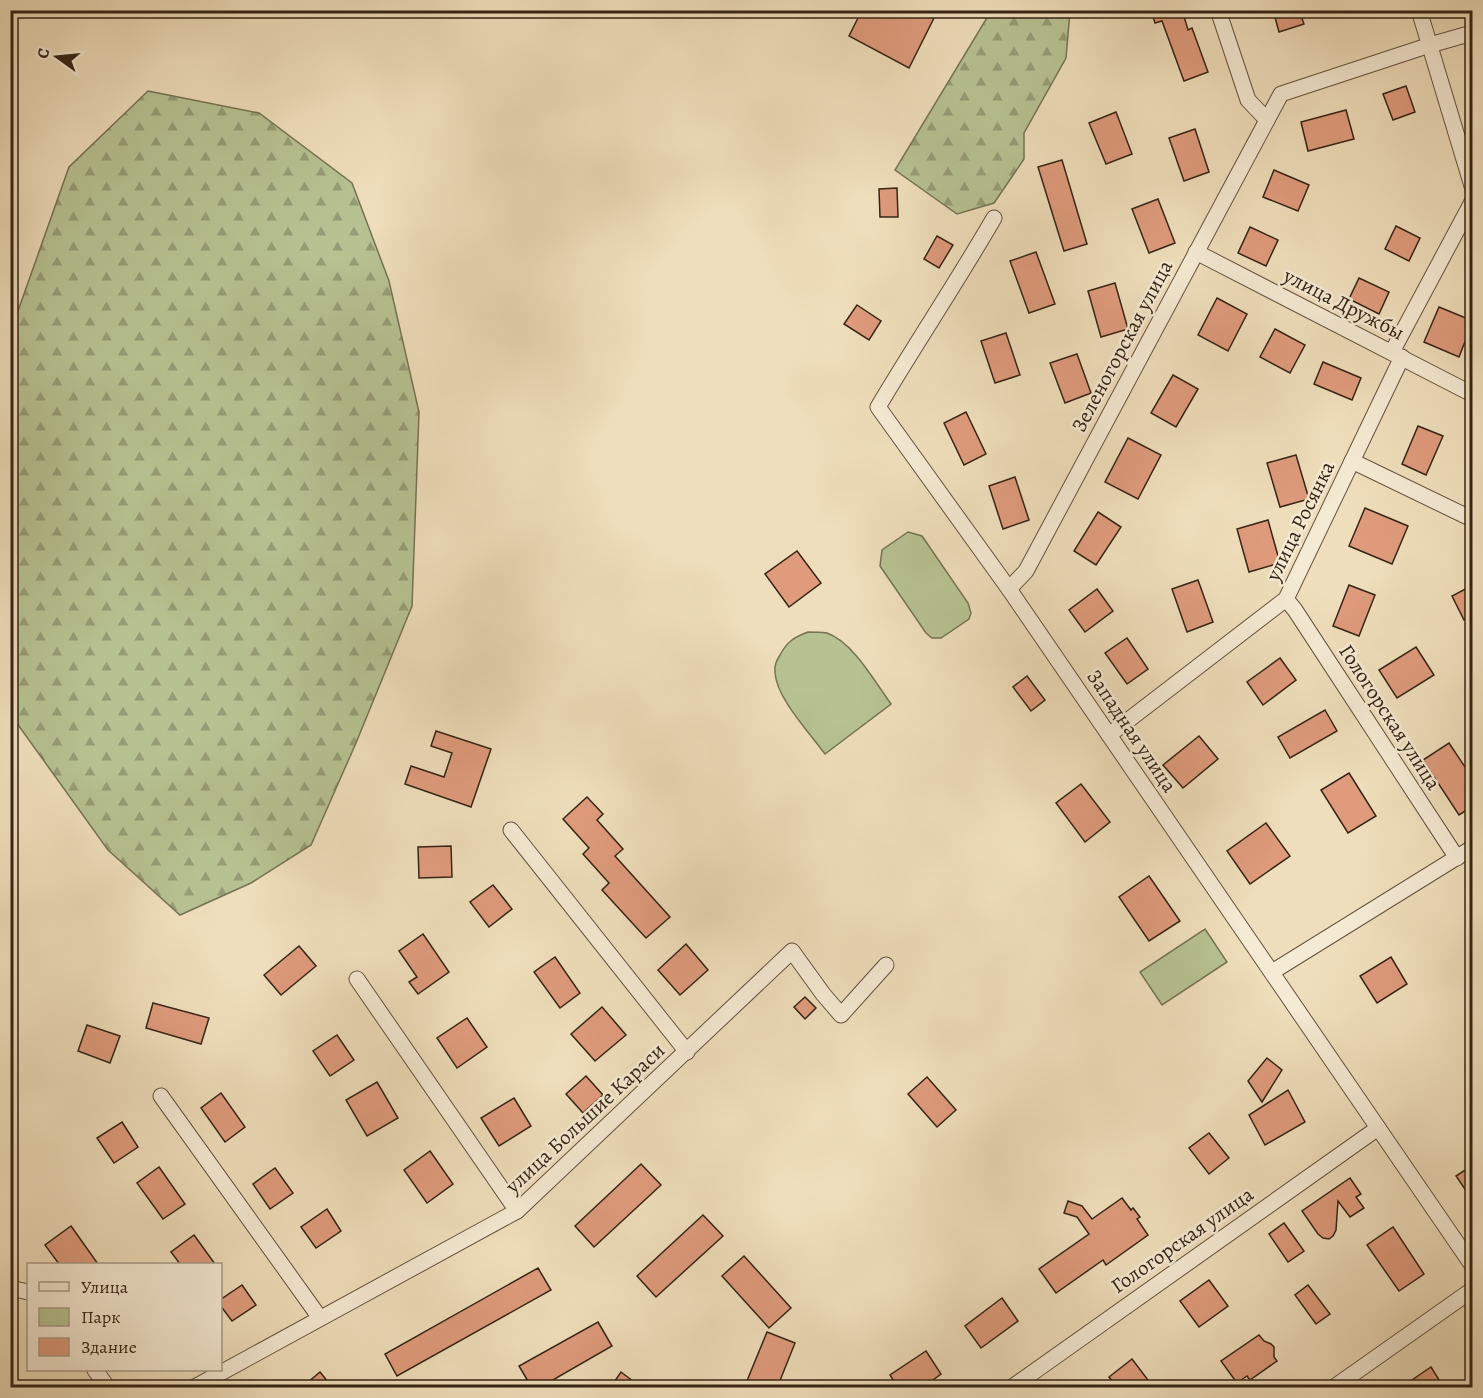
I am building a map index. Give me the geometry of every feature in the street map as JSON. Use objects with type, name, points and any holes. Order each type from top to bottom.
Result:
[{"type":"street","points":[[1218,10],[1248,100],[1267,120]]},
{"type":"street","points":[[1419,10],[1473,186]]},
{"type":"street","name":"Зеленогорская улица","points":[[1009,589],[1026,571],[1281,94],[1473,33]]},
{"type":"street","name":"улица Росянка","points":[[1109,735],[1286,599],[1352,461],[1397,354],[1471,212]]},
{"type":"street","name":"Западная улица","points":[[994,218],[878,407],[1009,589],[1473,1265]]},
{"type":"street","name":"улица Дружбы","points":[[1196,252],[1473,394]]},
{"type":"street","points":[[1352,461],[1473,519]]},
{"type":"street","name":"Гологорская улица","points":[[1286,599],[1457,858]]},
{"type":"street","points":[[512,830],[687,1052]]},
{"type":"street","points":[[1272,972],[1473,848]]},
{"type":"street","name":"улица Большие Караси","points":[[193,1388],[517,1211],[792,951],[840,1015],[886,965]]},
{"type":"street","points":[[357,979],[517,1211]]},
{"type":"street","points":[[161,1096],[320,1318]]},
{"type":"street","name":"Гологорская улица","points":[[1011,1388],[1378,1128]]},
{"type":"street","points":[[10,1288],[27,1292]]},
{"type":"street","points":[[1333,1388],[1473,1290]]},
{"type":"street","points":[[96,1371],[108,1388]]},
{"type":"green space","points":[[991,11],[1070,11],[1066,58],[1024,133],[1024,159],[994,203],[957,214],[895,170]]},
{"type":"green space","points":[[148,91],[259,113],[352,183],[389,281],[419,412],[412,606],[311,845],[251,883],[180,915],[108,850],[11,715],[10,344],[13,325],[69,167]]},
{"type":"green space","points":[[908,532],[922,536],[968,603],[971,613],[969,619],[941,638],[932,638],[926,633],[880,566],[882,550]]},
{"type":"green space","points":[[808,632],[827,633],[846,645],[863,664],[891,704],[825,754],[787,704],[775,672],[776,663],[788,643]]},
{"type":"green space","points":[[1205,929],[1227,962],[1162,1005],[1140,972]]},
{"type":"building","points":[[862,10],[938,10],[909,68],[849,36]]},
{"type":"building","points":[[1151,10],[1185,10],[1186,12],[1183,13],[1188,30],[1192,28],[1208,72],[1184,81],[1162,21],[1155,23]]},
{"type":"building","points":[[1273,10],[1299,10],[1304,24],[1279,32]]},
{"type":"building","points":[[1406,86],[1415,112],[1393,120],[1383,94]]},
{"type":"building","points":[[1346,110],[1354,139],[1308,151],[1301,122]]},
{"type":"building","points":[[1116,112],[1132,154],[1106,164],[1089,123]]},
{"type":"building","points":[[1195,129],[1209,172],[1184,181],[1169,138]]},
{"type":"building","points":[[1062,160],[1087,244],[1064,251],[1038,167]]},
{"type":"building","points":[[1274,170],[1309,185],[1298,211],[1263,197]]},
{"type":"building","points":[[897,188],[898,217],[880,217],[879,189]]},
{"type":"building","points":[[1158,199],[1175,243],[1149,253],[1132,209]]},
{"type":"building","points":[[1396,226],[1420,238],[1409,261],[1385,249]]},
{"type":"building","points":[[1250,227],[1278,240],[1266,266],[1238,253]]},
{"type":"building","points":[[937,236],[953,245],[939,268],[924,259]]},
{"type":"building","points":[[1036,252],[1055,304],[1029,313],[1010,261]]},
{"type":"building","points":[[1359,278],[1389,292],[1379,314],[1349,299]]},
{"type":"building","points":[[1115,283],[1128,329],[1101,337],[1088,291]]},
{"type":"building","points":[[1217,298],[1247,314],[1228,351],[1198,335]]},
{"type":"building","points":[[857,305],[881,321],[869,340],[844,324]]},
{"type":"building","points":[[1439,307],[1473,321],[1459,357],[1424,342]]},
{"type":"building","points":[[1275,329],[1305,345],[1290,373],[1260,357]]},
{"type":"building","points":[[1006,333],[1020,375],[995,383],[981,341]]},
{"type":"building","points":[[1077,354],[1091,393],[1065,403],[1050,363]]},
{"type":"building","points":[[1323,362],[1361,378],[1352,400],[1314,384]]},
{"type":"building","points":[[1173,375],[1198,389],[1176,427],[1151,413]]},
{"type":"building","points":[[966,412],[986,454],[964,465],[944,423]]},
{"type":"building","points":[[1418,426],[1443,436],[1426,475],[1402,464]]},
{"type":"building","points":[[1128,438],[1161,455],[1138,499],[1105,482]]},
{"type":"building","points":[[1296,455],[1309,499],[1280,507],[1267,463]]},
{"type":"building","points":[[1015,477],[1029,520],[1003,529],[989,486]]},
{"type":"building","points":[[1365,508],[1408,526],[1392,564],[1349,546]]},
{"type":"building","points":[[1098,512],[1121,527],[1096,565],[1074,551]]},
{"type":"building","points":[[1268,520],[1280,563],[1249,572],[1237,529]]},
{"type":"building","points":[[797,551],[821,583],[789,607],[765,574]]},
{"type":"building","points":[[1198,580],[1213,622],[1187,632],[1172,589]]},
{"type":"building","points":[[1349,585],[1375,595],[1359,636],[1333,626]]},
{"type":"building","points":[[1473,585],[1473,615],[1464,620],[1452,596]]},
{"type":"building","points":[[1097,589],[1113,611],[1085,632],[1069,610]]},
{"type":"building","points":[[1127,638],[1148,669],[1127,684],[1105,653]]},
{"type":"building","points":[[1416,647],[1434,675],[1397,698],[1379,670]]},
{"type":"building","points":[[1280,658],[1296,680],[1263,705],[1247,682]]},
{"type":"building","points":[[1027,676],[1045,700],[1031,711],[1013,687]]},
{"type":"building","points":[[1325,710],[1337,731],[1290,758],[1278,737]]},
{"type":"building","points":[[436,731],[491,749],[471,807],[405,784],[411,766],[444,777],[452,753],[431,746]]},
{"type":"building","points":[[1199,736],[1218,759],[1183,788],[1163,765]]},
{"type":"building","points":[[1449,743],[1473,779],[1473,806],[1459,815],[1423,760]]},
{"type":"building","points":[[1349,773],[1376,816],[1348,833],[1321,790]]},
{"type":"building","points":[[1081,784],[1110,822],[1085,842],[1056,803]]},
{"type":"building","points":[[587,797],[603,814],[597,820],[623,849],[615,856],[670,917],[646,938],[602,890],[609,883],[583,854],[589,848],[563,819]]},
{"type":"building","points":[[1266,823],[1290,856],[1250,884],[1227,851]]},
{"type":"building","points":[[451,846],[452,877],[419,878],[418,847]]},
{"type":"building","points":[[1149,876],[1180,921],[1149,941],[1119,897]]},
{"type":"building","points":[[493,885],[512,909],[489,927],[470,902]]},
{"type":"building","points":[[423,934],[449,972],[418,994],[409,982],[417,977],[399,951]]},
{"type":"building","points":[[686,944],[708,970],[680,995],[658,970]]},
{"type":"building","points":[[299,946],[316,966],[281,995],[264,975]]},
{"type":"building","points":[[555,957],[580,993],[560,1008],[534,972]]},
{"type":"building","points":[[1391,957],[1407,984],[1377,1003],[1360,976]]},
{"type":"building","points":[[805,997],[816,1008],[805,1019],[794,1007]]},
{"type":"building","points":[[153,1003],[209,1018],[201,1044],[146,1028]]},
{"type":"building","points":[[602,1007],[626,1035],[595,1061],[571,1034]]},
{"type":"building","points":[[467,1018],[487,1047],[457,1068],[437,1038]]},
{"type":"building","points":[[87,1025],[120,1036],[110,1063],[78,1051]]},
{"type":"building","points":[[337,1035],[354,1060],[330,1076],[313,1051]]},
{"type":"building","points":[[1267,1058],[1282,1070],[1262,1102],[1248,1081]]},
{"type":"building","points":[[586,1076],[603,1095],[583,1113],[566,1094]]},
{"type":"building","points":[[927,1077],[956,1110],[937,1127],[908,1094]]},
{"type":"building","points":[[377,1082],[398,1118],[367,1136],[346,1100]]},
{"type":"building","points":[[1288,1090],[1305,1122],[1265,1145],[1249,1115]]},
{"type":"building","points":[[221,1093],[245,1127],[225,1142],[201,1108]]},
{"type":"building","points":[[514,1098],[531,1126],[499,1146],[481,1118]]},
{"type":"building","points":[[122,1122],[138,1147],[114,1163],[97,1138]]},
{"type":"building","points":[[1209,1133],[1229,1158],[1209,1174],[1189,1148]]},
{"type":"building","points":[[430,1151],[453,1184],[427,1203],[404,1170]]},
{"type":"building","points":[[641,1164],[661,1185],[594,1247],[575,1226]]},
{"type":"building","points":[[1473,1165],[1473,1201],[1456,1176]]},
{"type":"building","points":[[159,1167],[185,1204],[163,1219],[137,1183]]},
{"type":"building","points":[[275,1168],[293,1193],[270,1209],[253,1184]]},
{"type":"building","points":[[1350,1178],[1361,1194],[1356,1197],[1364,1208],[1350,1217],[1338,1201],[1336,1230],[1329,1239],[1323,1238],[1302,1211]]},
{"type":"building","points":[[1122,1198],[1140,1217],[1137,1219],[1148,1235],[1106,1265],[1103,1260],[1056,1293],[1039,1269],[1089,1234],[1077,1217],[1064,1213],[1068,1201],[1082,1206],[1092,1219]]},
{"type":"building","points":[[327,1209],[341,1231],[316,1248],[301,1227]]},
{"type":"building","points":[[703,1215],[723,1236],[656,1297],[637,1276]]},
{"type":"building","points":[[1284,1223],[1304,1251],[1288,1262],[1269,1234]]},
{"type":"building","points":[[71,1226],[97,1263],[58,1263],[45,1245]]},
{"type":"building","points":[[1393,1227],[1424,1274],[1399,1291],[1367,1245]]},
{"type":"building","points":[[194,1235],[214,1263],[179,1263],[171,1252]]},
{"type":"building","points":[[744,1256],[791,1308],[769,1328],[722,1276]]},
{"type":"building","points":[[538,1268],[551,1290],[397,1376],[385,1354]]},
{"type":"building","points":[[1209,1280],[1228,1306],[1199,1327],[1180,1301]]},
{"type":"building","points":[[242,1285],[256,1305],[232,1321],[222,1308],[222,1299]]},
{"type":"building","points":[[1308,1285],[1330,1314],[1316,1324],[1295,1295]]},
{"type":"building","points":[[1002,1298],[1018,1321],[981,1348],[965,1326]]},
{"type":"building","points":[[598,1322],[612,1346],[539,1388],[532,1388],[519,1366]]},
{"type":"building","points":[[767,1332],[795,1343],[777,1388],[744,1388]]},
{"type":"building","points":[[1259,1335],[1274,1347],[1274,1357],[1277,1361],[1250,1380],[1247,1376],[1237,1383],[1221,1361]]},
{"type":"building","points":[[926,1351],[941,1374],[922,1388],[898,1388],[890,1375]]},
{"type":"building","points":[[1132,1359],[1148,1380],[1137,1388],[1118,1388],[1109,1377]]},
{"type":"building","points":[[1431,1367],[1444,1388],[1417,1388],[1412,1380]]},
{"type":"building","points":[[320,1372],[333,1388],[301,1388]]},
{"type":"building","points":[[621,1372],[642,1388],[610,1388]]}]
